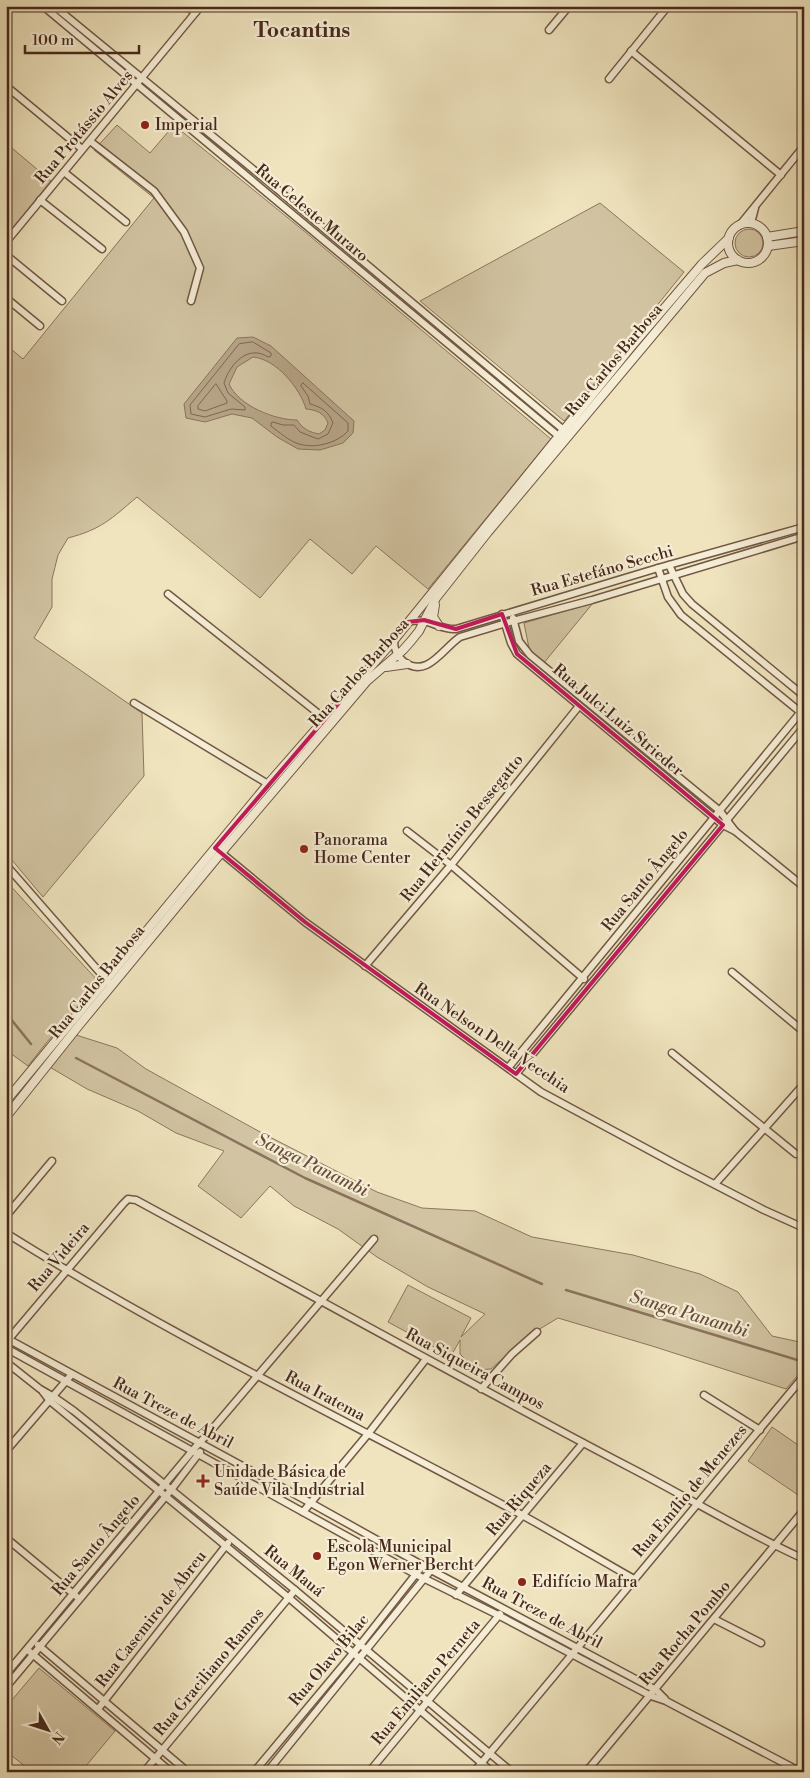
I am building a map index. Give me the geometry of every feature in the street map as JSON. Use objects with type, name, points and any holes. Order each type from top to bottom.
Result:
[{"type":"street","name":"Rua Celeste Muraro","points":[[43,6],[136,86],[563,435]]},
{"type":"street","name":"Rua Celeste Muraro","points":[[54,6],[271,184],[563,435]]},
{"type":"street","points":[[187,6],[195,13]]},
{"type":"street","name":"Rua Protássio Alves","points":[[6,242],[82,149],[142,80],[201,6]]},
{"type":"street","points":[[549,30],[569,6]]},
{"type":"street","points":[[609,79],[668,6]]},
{"type":"street","points":[[631,50],[781,175]]},
{"type":"street","points":[[6,86],[82,149]]},
{"type":"street","points":[[90,141],[154,191],[184,232],[200,268],[191,301]]},
{"type":"street","name":"Rua Carlos Barbosa","points":[[218,850],[268,784],[486,531],[687,280],[729,238],[734,229],[804,146]]},
{"type":"street","points":[[64,172],[126,222]]},
{"type":"street","points":[[40,200],[102,249]]},
{"type":"street","name":"Rua Carlos Barbosa","points":[[751,223],[756,204]]},
{"type":"street","points":[[738,226],[751,223],[758,226],[764,230],[768,246],[804,241]]},
{"type":"street","points":[[767,237],[804,231]]},
{"type":"street","points":[[729,238],[730,251],[738,260]]},
{"type":"street","name":"Rua Carlos Barbosa","points":[[563,435],[705,273],[724,263],[738,260],[751,263],[757,261],[766,252],[768,246]]},
{"type":"street","points":[[6,256],[62,301]]},
{"type":"street","points":[[6,298],[40,326]]},
{"type":"street","name":"Rua Estefáno Secchi","points":[[408,622],[424,620],[439,626],[456,629],[658,568],[804,527]]},
{"type":"street","name":"Rua Carlos Barbosa","points":[[6,1101],[108,983],[218,850],[367,681],[397,656],[415,636],[436,598],[486,531]]},
{"type":"street","points":[[381,668],[399,664],[427,665],[442,655],[460,637],[592,600],[804,536]]},
{"type":"street","points":[[669,565],[682,594],[692,604],[804,696]]},
{"type":"street","points":[[658,568],[668,597],[681,615],[803,712]]},
{"type":"street","points":[[168,594],[324,718]]},
{"type":"street","points":[[436,598],[433,617],[439,626]]},
{"type":"street","name":"Rua Julci Luiz Strieder","points":[[511,612],[519,641],[530,655],[720,811],[725,822]]},
{"type":"street","name":"Rua Julci Luiz Strieder","points":[[502,614],[511,643],[517,654],[714,817],[725,822],[804,887]]},
{"type":"street","points":[[394,640],[397,656],[407,664]]},
{"type":"street","points":[[134,703],[268,784]]},
{"type":"street","name":"Rua Hermínio Bessegatto","points":[[365,966],[451,865],[579,706]]},
{"type":"street","name":"Rua Santo Ângelo","points":[[508,1068],[714,817],[803,712]]},
{"type":"street","name":"Rua Santo Ângelo","points":[[516,1074],[804,727]]},
{"type":"street","points":[[407,831],[451,865],[590,984]]},
{"type":"street","name":"Rua Nelson Della Vecchia","points":[[218,850],[305,922],[516,1074],[550,1096],[764,1210],[804,1228]]},
{"type":"street","points":[[6,865],[108,983]]},
{"type":"street","points":[[732,972],[804,1032]]},
{"type":"street","name":"Rua Carlos Barbosa","points":[[7,1115],[108,983]]},
{"type":"street","points":[[672,1053],[796,1154]]},
{"type":"street","points":[[715,1184],[804,1084]]},
{"type":"street","points":[[6,1216],[52,1161]]},
{"type":"street","name":"Rua Videira","points":[[7,1339],[123,1204],[128,1200],[136,1200]]},
{"type":"street","name":"Rua Siqueira Campos","points":[[136,1200],[481,1389],[699,1503],[775,1546],[804,1559]]},
{"type":"street","name":"Rua Iratema","points":[[6,1232],[66,1270],[257,1375],[523,1516],[634,1579]]},
{"type":"street","name":"Rua Santo Ângelo","points":[[6,1686],[168,1493],[208,1434],[374,1238]]},
{"type":"street","points":[[481,1389],[512,1354],[536,1332]]},
{"type":"street","name":"Rua Treze de Abril","points":[[7,1339],[656,1690],[666,1701]]},
{"type":"street","name":"Rua Treze de Abril","points":[[6,1348],[66,1383],[417,1575],[498,1615],[650,1696],[666,1701],[801,1772]]},
{"type":"street","points":[[303,1512],[309,1502],[368,1434],[426,1359]]},
{"type":"street","name":"Rua Mauá","points":[[6,1362],[168,1493],[231,1538],[429,1700],[512,1772]]},
{"type":"street","points":[[6,1451],[72,1374]]},
{"type":"street","name":"Rua Emílio de Menezes","points":[[474,1772],[804,1376]]},
{"type":"street","points":[[704,1395],[760,1430]]},
{"type":"street","name":"Rua Riqueza","points":[[456,1595],[583,1443]]},
{"type":"street","name":"Rua Santo Ângelo","points":[[6,1674],[162,1488],[195,1453]]},
{"type":"street","points":[[168,1493],[226,1546],[492,1772]]},
{"type":"street","name":"Rua Rocha Pombo","points":[[586,1772],[804,1510]]},
{"type":"street","points":[[6,1538],[79,1598]]},
{"type":"street","name":"Rua Casemiro de Abreu","points":[[98,1709],[231,1538]]},
{"type":"street","name":"Rua Olavo Bilac","points":[[254,1772],[360,1645],[423,1565]]},
{"type":"street","name":"Rua Olavo Bilac","points":[[267,1772],[432,1570]]},
{"type":"street","name":"Rua Graciliano Ramos","points":[[144,1772],[295,1590]]},
{"type":"street","name":"Rua Emiliano Perneta","points":[[369,1772],[504,1609]]},
{"type":"street","points":[[714,1619],[761,1644]]},
{"type":"street","points":[[34,1641],[188,1772]]},
{"type":"street","points":[[27,1649],[171,1772]]},
{"type":"highlighted area","points":[[502,614],[517,654],[723,825],[516,1074],[305,922],[215,848],[408,622],[424,620],[456,629]]},
{"type":"shaded area","points":[[117,125],[150,153],[174,125],[304,231],[551,439],[428,589],[376,546],[352,574],[310,539],[260,598],[137,497],[98,527],[68,538],[58,555],[52,579],[52,607],[34,638],[142,713],[144,776],[43,897],[6,853],[6,687],[11,681],[6,678],[6,345],[23,359],[154,198],[94,150]]},
{"type":"shaded area","points":[[6,143],[51,181],[6,236]]},
{"type":"shaded area","points":[[600,203],[684,272],[564,421],[420,301]]},
{"type":"shaded area","points":[[749,229],[759,233],[763,243],[759,253],[749,257],[739,253],[735,243],[739,233]]},
{"type":"shaded area","points":[[593,603],[543,664],[530,653],[524,623]]},
{"type":"shaded area","points":[[6,881],[99,982],[28,1066],[6,1050]]},
{"type":"shaded area","points":[[73,1034],[117,1048],[146,1069],[262,1133],[377,1192],[422,1208],[475,1211],[532,1237],[633,1255],[700,1274],[738,1292],[772,1336],[804,1343],[804,1368],[786,1389],[558,1318],[528,1336],[491,1369],[476,1370],[460,1354],[460,1340],[451,1356],[388,1322],[408,1285],[471,1318],[461,1337],[485,1314],[428,1287],[377,1257],[338,1229],[294,1206],[270,1186],[241,1218],[198,1186],[224,1151],[176,1133],[138,1111],[87,1089],[48,1066]]},
{"type":"shaded area","points":[[772,1427],[804,1449],[804,1499],[748,1461]]},
{"type":"shaded area","points":[[39,1668],[115,1731],[81,1772],[32,1772],[6,1751],[6,1707]]},
{"type":"water","points":[[253,337],[271,346],[354,421],[353,433],[343,443],[320,450],[298,449],[277,437],[252,418],[232,414],[205,422],[186,418],[184,404],[237,338]],"holes":[[[253,357],[262,359],[286,376],[298,392],[306,409],[322,414],[328,423],[325,430],[319,434],[312,432],[304,428],[297,420],[278,417],[258,410],[234,392],[229,384],[237,367]]]},
{"type":"waterway","name":"Sanga Panambi","points":[[6,1013],[31,1044]]},
{"type":"waterway","name":"Sanga Panambi","points":[[76,1058],[305,1178],[542,1284]]},
{"type":"waterway","name":"Sanga Panambi","points":[[566,1290],[804,1362]]},
{"type":"place","name":"Imperial","points":[[145,125]]},
{"type":"place","name":"Panorama Home Center","points":[[304,849]]},
{"type":"place","name":"Unidade Básica de Saúde Vila Industrial","points":[[203,1481]]},
{"type":"place","name":"Escola Municipal Egon Werner Bercht","points":[[317,1556]]},
{"type":"place","name":"Edifício Mafra","points":[[522,1582]]},
{"type":"district","name":"Tocantins","points":[[302,31]]}]
